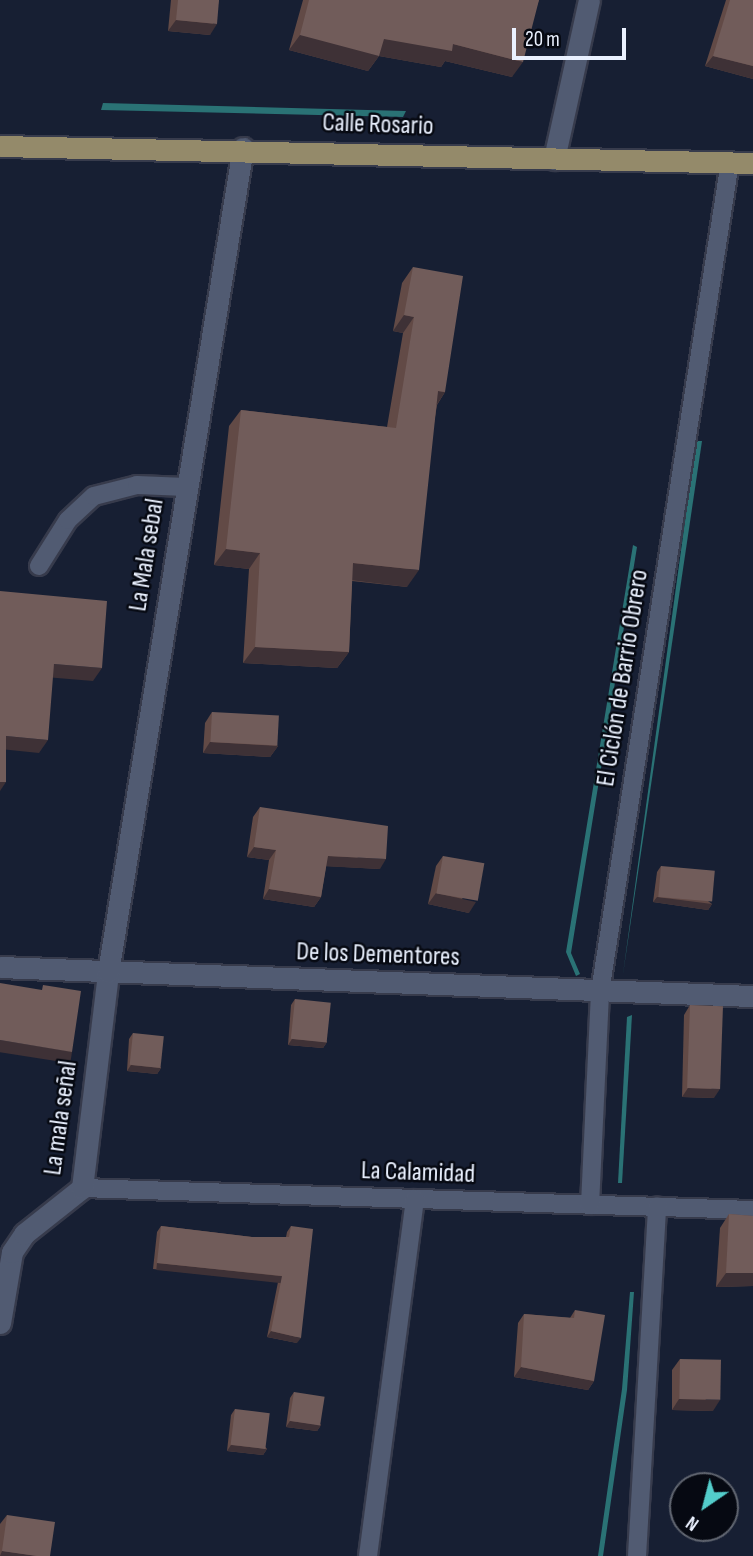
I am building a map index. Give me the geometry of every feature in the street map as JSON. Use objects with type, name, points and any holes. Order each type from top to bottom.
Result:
[{"type":"main road","name":"Calle Rosario","points":[[0,146],[243,148],[753,163]]},
{"type":"street","points":[[554,159],[589,0]]},
{"type":"street","name":"La Mala sebal","points":[[108,972],[243,148]]},
{"type":"street","name":"De los Dementores","points":[[0,967],[753,996]]},
{"type":"street","name":"La mala señal","points":[[0,1323],[12,1252],[24,1234],[82,1188],[108,972]]},
{"type":"lane","name":"El Ciclón de Barrio Obrero","points":[[590,1205],[600,992],[730,162]]},
{"type":"lane","points":[[39,566],[74,513],[94,496],[137,485],[186,487]]},
{"type":"lane","name":"La Calamidad","points":[[82,1188],[753,1210]]},
{"type":"lane","points":[[368,1556],[415,1199]]},
{"type":"lane","points":[[637,1556],[657,1207]]},
{"type":"shaded area","points":[[103,103],[406,111],[403,117],[101,110]]},
{"type":"shaded area","points":[[696,441],[702,441],[623,974]]},
{"type":"shaded area","points":[[633,545],[637,547],[571,953],[580,974],[576,976],[566,952]]},
{"type":"shaded area","points":[[632,1015],[622,1183],[618,1183],[627,1017]]},
{"type":"shaded area","points":[[630,1292],[634,1292],[627,1390],[603,1556],[598,1556],[622,1389]]},
{"type":"building","points":[[178,0],[219,0],[217,24],[176,20]]},
{"type":"building","points":[[309,0],[539,0],[523,62],[453,44],[452,51],[384,39],[379,56],[300,35]]},
{"type":"building","points":[[730,0],[753,0],[753,66],[713,56]]},
{"type":"building","points":[[413,267],[463,276],[445,392],[438,391],[419,570],[353,563],[349,652],[255,647],[260,553],[226,549],[241,410],[396,428],[414,317],[404,315]]},
{"type":"building","points":[[0,591],[107,601],[102,668],[54,664],[48,740],[6,736],[6,782],[0,782]]},
{"type":"building","points":[[212,712],[279,716],[277,745],[210,742]]},
{"type":"building","points":[[260,807],[388,826],[386,859],[328,856],[321,897],[269,889],[276,850],[254,847]]},
{"type":"building","points":[[443,856],[484,863],[478,901],[436,893]]},
{"type":"building","points":[[661,866],[715,871],[712,902],[658,897]]},
{"type":"building","points":[[0,983],[42,990],[43,985],[81,991],[72,1052],[0,1040]]},
{"type":"building","points":[[295,999],[331,1003],[327,1043],[291,1039]]},
{"type":"building","points":[[690,1005],[723,1006],[720,1089],[687,1088]]},
{"type":"building","points":[[133,1033],[164,1036],[160,1068],[130,1065]]},
{"type":"building","points":[[729,1214],[753,1216],[753,1273],[726,1273]]},
{"type":"building","points":[[161,1226],[252,1237],[289,1237],[291,1226],[313,1229],[301,1338],[271,1331],[282,1276],[157,1263]]},
{"type":"building","points":[[575,1310],[605,1315],[594,1381],[521,1367],[524,1314],[574,1318]]},
{"type":"building","points":[[680,1359],[721,1360],[720,1400],[679,1399]]},
{"type":"building","points":[[294,1392],[325,1397],[320,1425],[289,1421]]},
{"type":"building","points":[[235,1409],[270,1413],[265,1449],[231,1445]]},
{"type":"building","points":[[7,1515],[55,1522],[50,1556],[2,1551]]}]
